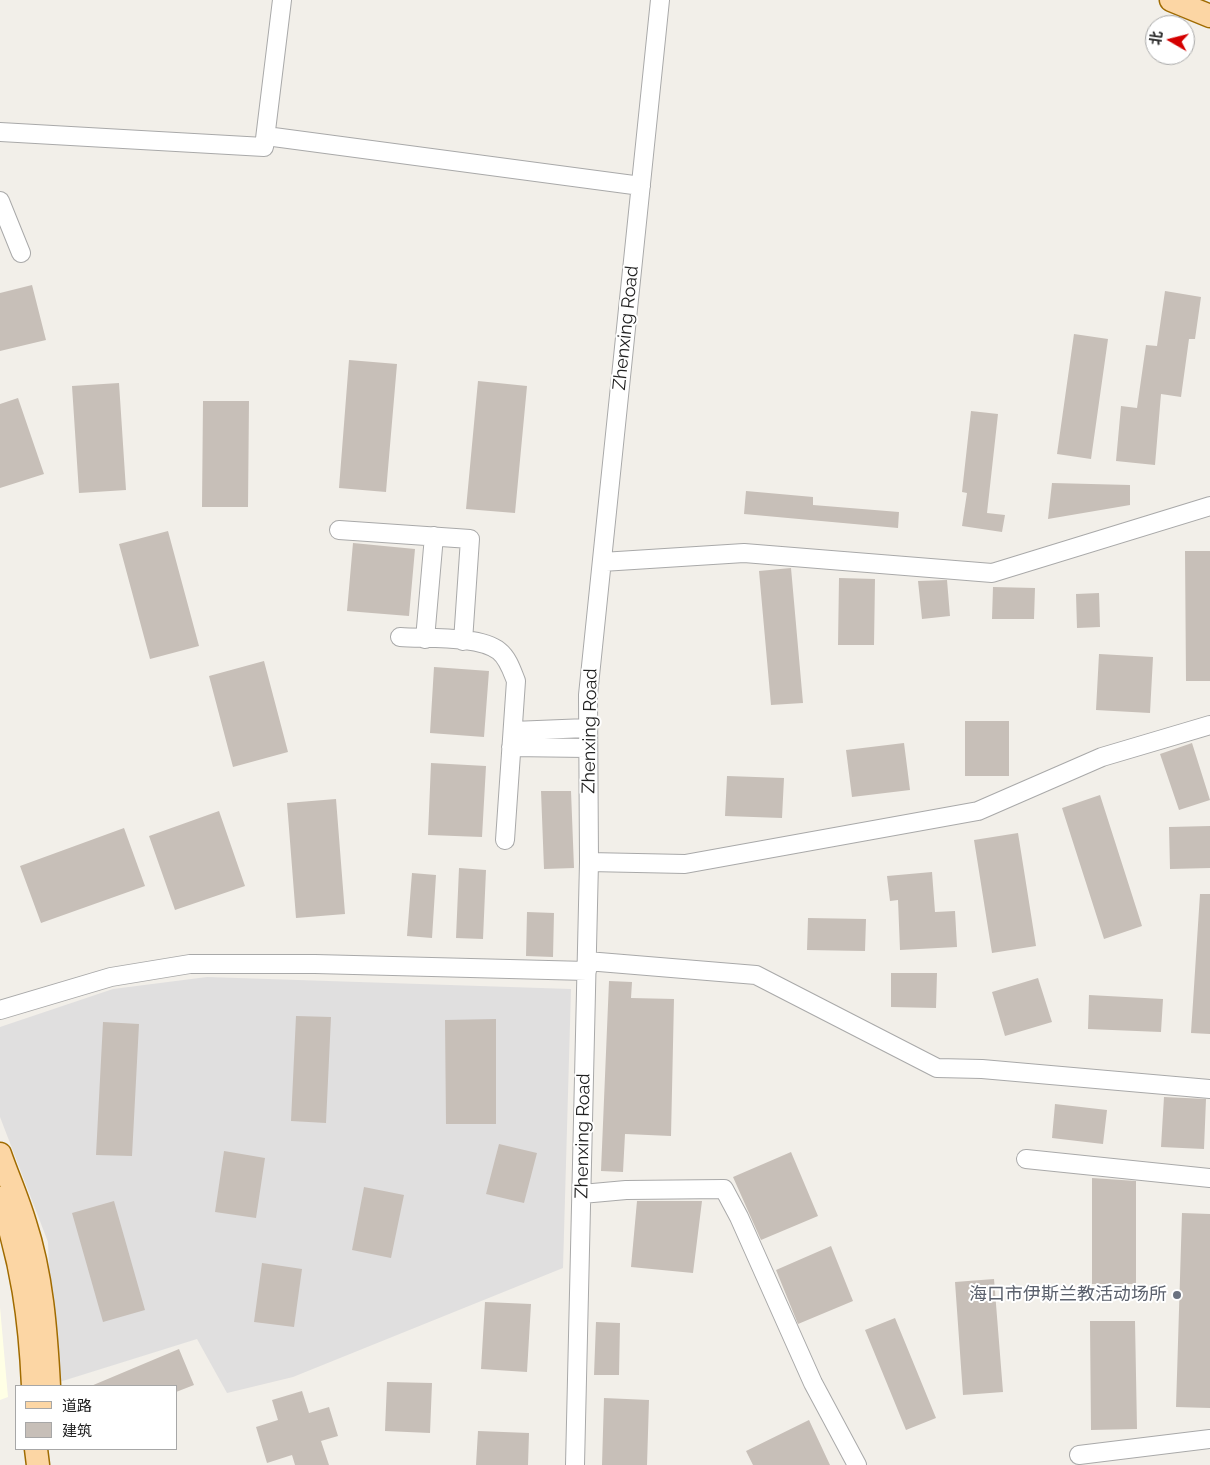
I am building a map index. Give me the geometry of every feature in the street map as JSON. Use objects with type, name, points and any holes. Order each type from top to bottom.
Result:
[{"type":"main road","points":[[1171,0],[1210,16]]},
{"type":"main road","points":[[0,1154],[25,1224],[34,1260],[45,1323],[49,1385]]},
{"type":"main road","points":[[0,1198],[10,1229],[26,1298],[33,1385]]},
{"type":"main road","points":[[36,1450],[38,1465]]},
{"type":"main road","points":[[50,1450],[52,1465]]},
{"type":"street","points":[[0,132],[264,148],[282,0]]},
{"type":"street","name":"Zhenxing Road","points":[[575,1465],[590,862],[587,748],[588,696],[660,0]]},
{"type":"street","points":[[266,136],[641,186]]},
{"type":"street","points":[[0,201],[21,253]]},
{"type":"street","points":[[602,562],[744,553],[992,573],[1210,506]]},
{"type":"street","points":[[339,530],[470,539],[463,641]]},
{"type":"street","points":[[425,639],[434,536]]},
{"type":"street","points":[[400,637],[485,644],[499,651],[509,664],[516,681],[505,840]]},
{"type":"street","points":[[590,862],[685,864],[978,811],[1102,757],[1210,725]]},
{"type":"street","points":[[512,739],[588,728]]},
{"type":"street","points":[[512,739],[587,748]]},
{"type":"street","points":[[0,1010],[111,977],[190,964],[587,966],[756,975],[937,1068],[982,1069],[1210,1089]]},
{"type":"street","points":[[1026,1159],[1210,1178]]},
{"type":"street","points":[[582,1194],[626,1190],[724,1189],[739,1217],[813,1383],[857,1465]]},
{"type":"street","points":[[1079,1455],[1210,1439]]},
{"type":"shaded area","points":[[207,977],[571,989],[563,1268],[293,1377],[227,1393],[197,1339],[53,1384],[48,1242],[0,1117],[0,1027],[113,989]]},
{"type":"shaded area","points":[[0,1307],[8,1397],[0,1400]]},
{"type":"building","points":[[32,285],[46,340],[0,351],[0,293]]},
{"type":"building","points":[[1165,291],[1201,297],[1195,339],[1189,339],[1181,397],[1161,394],[1155,465],[1116,461],[1121,406],[1137,408],[1146,345],[1157,346]]},
{"type":"building","points":[[1074,334],[1108,339],[1091,459],[1057,454]]},
{"type":"building","points":[[349,360],[397,364],[386,492],[339,488]]},
{"type":"building","points":[[478,381],[527,386],[515,513],[466,509]]},
{"type":"building","points":[[119,383],[126,490],[79,493],[72,386]]},
{"type":"building","points":[[18,398],[44,474],[0,488],[0,404]]},
{"type":"building","points":[[203,401],[249,401],[248,507],[202,507]]},
{"type":"building","points":[[971,411],[998,414],[987,513],[1005,515],[1002,532],[962,526],[967,493],[962,492]]},
{"type":"building","points":[[1052,483],[1130,485],[1130,505],[1048,519]]},
{"type":"building","points":[[746,491],[813,497],[813,505],[899,512],[898,528],[744,514]]},
{"type":"building","points":[[168,531],[199,646],[150,659],[119,544]]},
{"type":"building","points":[[353,543],[415,549],[409,616],[347,611]]},
{"type":"building","points":[[1185,551],[1210,551],[1210,681],[1186,681]]},
{"type":"building","points":[[791,568],[803,703],[771,705],[759,571]]},
{"type":"building","points":[[839,578],[875,579],[874,645],[838,645]]},
{"type":"building","points":[[947,580],[950,616],[922,619],[918,581]]},
{"type":"building","points":[[993,587],[1035,588],[1034,619],[992,619]]},
{"type":"building","points":[[1099,593],[1100,627],[1077,628],[1076,594]]},
{"type":"building","points":[[1099,654],[1153,657],[1150,713],[1096,710]]},
{"type":"building","points":[[264,661],[288,752],[233,767],[209,676]]},
{"type":"building","points":[[434,667],[489,671],[484,737],[430,733]]},
{"type":"building","points":[[965,721],[1009,721],[1009,776],[965,776]]},
{"type":"building","points":[[904,743],[910,790],[852,797],[846,750]]},
{"type":"building","points":[[1192,743],[1210,800],[1179,810],[1160,754]]},
{"type":"building","points":[[431,763],[486,766],[482,837],[428,835]]},
{"type":"building","points":[[727,776],[784,778],[782,818],[725,816]]},
{"type":"building","points":[[541,791],[571,791],[574,868],[544,869]]},
{"type":"building","points":[[1100,795],[1142,926],[1104,939],[1062,808]]},
{"type":"building","points":[[336,799],[345,914],[296,918],[287,803]]},
{"type":"building","points":[[219,811],[245,886],[175,910],[149,836]]},
{"type":"building","points":[[1210,826],[1210,868],[1170,869],[1169,827]]},
{"type":"building","points":[[124,828],[145,886],[41,923],[20,866]]},
{"type":"building","points":[[1018,833],[1036,946],[992,953],[974,840]]},
{"type":"building","points":[[459,868],[486,870],[483,939],[456,938]]},
{"type":"building","points":[[932,872],[935,912],[955,911],[957,947],[900,950],[898,900],[890,901],[887,876]]},
{"type":"building","points":[[412,873],[436,875],[432,938],[407,936]]},
{"type":"building","points":[[1200,894],[1210,894],[1210,1034],[1191,1033]]},
{"type":"building","points":[[527,912],[554,913],[553,957],[526,956]]},
{"type":"building","points":[[808,918],[866,919],[865,951],[807,950]]},
{"type":"building","points":[[891,973],[937,973],[936,1008],[891,1007]]},
{"type":"building","points":[[1038,978],[1052,1022],[1005,1036],[992,992]]},
{"type":"building","points":[[609,981],[632,982],[631,998],[674,999],[671,1136],[625,1134],[623,1172],[601,1171]]},
{"type":"building","points":[[1089,995],[1163,999],[1161,1032],[1088,1029]]},
{"type":"building","points":[[296,1016],[331,1017],[326,1123],[291,1121]]},
{"type":"building","points":[[496,1019],[496,1124],[446,1124],[445,1020]]},
{"type":"building","points":[[103,1022],[139,1024],[132,1156],[96,1155]]},
{"type":"building","points":[[1164,1097],[1206,1099],[1204,1149],[1161,1147]]},
{"type":"building","points":[[1055,1104],[1107,1110],[1103,1144],[1052,1138]]},
{"type":"building","points":[[499,1144],[537,1153],[524,1203],[486,1194]]},
{"type":"building","points":[[224,1151],[265,1158],[256,1218],[215,1212]]},
{"type":"building","points":[[791,1152],[818,1216],[761,1240],[733,1177]]},
{"type":"building","points":[[1092,1178],[1136,1181],[1136,1284],[1092,1284]]},
{"type":"building","points":[[364,1187],[404,1195],[391,1258],[352,1250]]},
{"type":"building","points":[[114,1201],[145,1310],[103,1322],[72,1213]]},
{"type":"building","points":[[637,1201],[702,1201],[693,1273],[631,1267]]},
{"type":"building","points":[[1182,1213],[1210,1214],[1210,1408],[1176,1407]]},
{"type":"building","points":[[831,1246],[853,1301],[798,1324],[776,1270]]},
{"type":"building","points":[[262,1263],[302,1269],[294,1327],[254,1322]]},
{"type":"building","points":[[994,1279],[1003,1392],[963,1395],[955,1282]]},
{"type":"building","points":[[485,1302],[531,1304],[527,1372],[481,1369]]},
{"type":"building","points":[[895,1318],[936,1418],[906,1430],[865,1330]]},
{"type":"building","points":[[1090,1321],[1135,1321],[1137,1429],[1091,1430]]},
{"type":"building","points":[[596,1322],[620,1323],[619,1375],[594,1375]]},
{"type":"building","points":[[179,1349],[194,1385],[178,1391],[178,1385],[93,1385]]},
{"type":"building","points":[[387,1382],[432,1383],[430,1433],[385,1431]]},
{"type":"building","points":[[302,1391],[309,1413],[329,1407],[338,1436],[321,1441],[329,1465],[295,1465],[292,1455],[267,1463],[256,1427],[278,1420],[272,1400]]},
{"type":"building","points":[[604,1398],[649,1400],[647,1465],[602,1465]]},
{"type":"building","points":[[809,1420],[830,1465],[753,1465],[746,1451]]},
{"type":"building","points":[[478,1431],[529,1433],[528,1465],[476,1465]]},
{"type":"place","name":"海口市伊斯兰教活动场所","points":[[1177,1295]]}]
